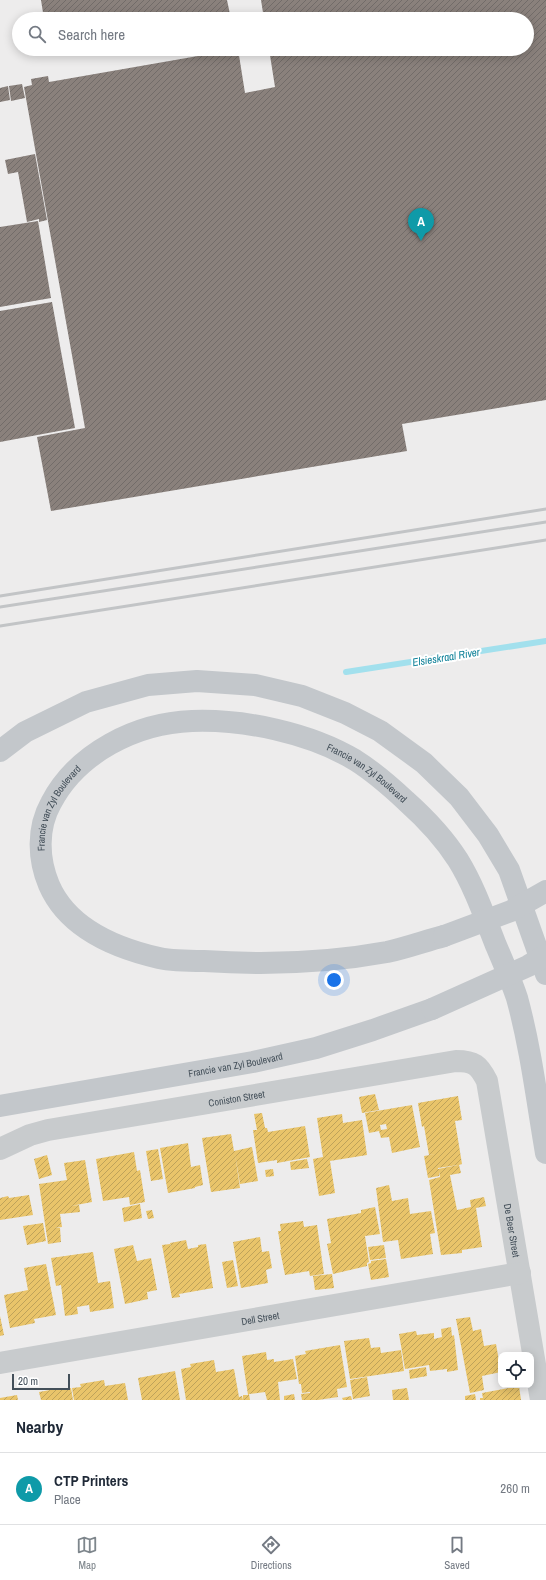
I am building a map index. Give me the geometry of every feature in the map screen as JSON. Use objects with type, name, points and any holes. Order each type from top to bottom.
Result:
[{"type":"main road","points":[[0,751],[25,732],[86,702],[148,685],[197,682],[255,685],[302,696],[345,713],[380,731],[424,763],[459,797],[483,828],[509,870],[546,974]]},
{"type":"main road","name":"Francie van Zyl Boulevard","points":[[546,891],[511,911],[444,936],[389,951],[309,962],[238,963],[162,959],[128,950],[103,939],[76,923],[65,911],[51,890],[40,857],[40,842],[46,815],[52,800],[70,775],[91,757],[115,741],[131,733],[149,727],[167,723],[206,721],[270,728],[314,741],[354,759],[385,782],[422,815],[457,859],[474,891],[515,994],[527,1041],[546,1153]]},
{"type":"main road","name":"Francie van Zyl Boulevard","points":[[0,1106],[253,1062],[316,1048],[374,1030],[432,1009],[528,966],[546,955]]},
{"type":"street","name":"Coniston Street","points":[[0,1149],[30,1135],[48,1130],[456,1061],[468,1061],[475,1064]]},
{"type":"street","name":"De Beer Street","points":[[475,1064],[482,1071],[487,1081],[541,1400]]},
{"type":"street","name":"Dell Street","points":[[0,1363],[520,1273]]},
{"type":"building: Homes","points":[[375,1094],[379,1110],[362,1113],[359,1097]]},
{"type":"building: Homes","points":[[458,1096],[462,1120],[455,1121],[462,1164],[459,1165],[461,1173],[450,1175],[457,1210],[471,1207],[470,1200],[484,1197],[486,1206],[476,1208],[482,1247],[462,1250],[462,1253],[441,1255],[429,1180],[440,1177],[439,1172],[439,1176],[428,1178],[424,1156],[436,1154],[429,1155],[418,1103]]},
{"type":"building: Homes","points":[[412,1105],[420,1147],[392,1153],[389,1137],[381,1138],[379,1131],[369,1133],[365,1113]],"holes":[[[386,1124],[387,1129],[381,1130],[380,1125]]]},
{"type":"building: Homes","points":[[262,1113],[265,1128],[267,1128],[268,1132],[305,1126],[310,1157],[277,1163],[277,1160],[258,1163],[253,1130],[257,1130],[254,1114]]},
{"type":"building: Homes","points":[[342,1114],[343,1123],[362,1120],[367,1155],[330,1161],[335,1193],[319,1196],[313,1159],[323,1157],[317,1118]]},
{"type":"building: Homes","points":[[231,1134],[234,1151],[252,1147],[258,1181],[240,1184],[235,1154],[240,1188],[211,1192],[202,1138]]},
{"type":"building: Homes","points":[[188,1143],[191,1167],[200,1165],[203,1185],[168,1193],[160,1148]]},
{"type":"building: Homes","points":[[158,1149],[163,1179],[151,1181],[146,1151]]},
{"type":"building: Homes","points":[[134,1152],[137,1171],[140,1170],[145,1202],[130,1205],[129,1197],[103,1201],[96,1159]]},
{"type":"building: Homes","points":[[47,1155],[52,1175],[39,1179],[34,1159]]},
{"type":"building: Homes","points":[[307,1159],[309,1168],[291,1170],[290,1162]]},
{"type":"building: Homes","points":[[85,1160],[92,1202],[71,1206],[79,1205],[80,1212],[60,1214],[62,1227],[55,1228],[60,1228],[61,1242],[48,1244],[39,1184],[67,1180],[64,1163]]},
{"type":"building: Homes","points":[[273,1169],[274,1176],[266,1177],[265,1170]]},
{"type":"building: Homes","points":[[389,1185],[392,1201],[408,1198],[410,1214],[431,1211],[435,1233],[430,1234],[433,1254],[401,1259],[398,1240],[383,1242],[376,1188]]},
{"type":"building: Homes","points":[[29,1195],[33,1215],[0,1220],[0,1198]]},
{"type":"building: Homes","points":[[140,1204],[142,1218],[124,1222],[122,1208]]},
{"type":"building: Homes","points":[[375,1207],[380,1234],[365,1236],[369,1262],[367,1263],[367,1266],[333,1274],[327,1244],[331,1243],[327,1219],[361,1213],[361,1210]]},
{"type":"building: Homes","points":[[152,1210],[154,1218],[148,1219],[146,1211]]},
{"type":"building: Homes","points":[[303,1221],[304,1227],[317,1225],[324,1274],[310,1276],[309,1271],[285,1275],[278,1231],[281,1231],[280,1224]]},
{"type":"building: Homes","points":[[43,1223],[46,1241],[27,1245],[23,1226]]},
{"type":"building: Homes","points":[[260,1237],[262,1252],[269,1251],[272,1268],[266,1270],[268,1283],[241,1288],[233,1242]]},
{"type":"building: Homes","points":[[186,1240],[188,1249],[206,1244],[213,1288],[179,1294],[180,1297],[172,1298],[162,1245],[170,1244],[172,1251],[170,1243]]},
{"type":"building: Homes","points":[[133,1245],[137,1261],[151,1258],[157,1290],[147,1292],[148,1299],[125,1304],[114,1249]]},
{"type":"building: Homes","points":[[384,1245],[386,1258],[370,1260],[368,1247]]},
{"type":"building: Homes","points":[[93,1252],[98,1283],[110,1281],[114,1308],[90,1312],[89,1305],[77,1307],[78,1314],[65,1316],[61,1285],[56,1286],[51,1258]]},
{"type":"building: Homes","points":[[386,1259],[389,1277],[371,1280],[368,1264],[371,1263],[371,1261]]},
{"type":"building: Homes","points":[[233,1260],[238,1286],[227,1288],[222,1262]]},
{"type":"building: Homes","points":[[46,1264],[56,1315],[34,1319],[35,1323],[10,1328],[4,1295],[28,1290],[24,1268]]},
{"type":"building: Homes","points":[[332,1274],[334,1288],[315,1290],[313,1276]]},
{"type":"building: Homes","points":[[0,1316],[4,1335],[0,1336]]},
{"type":"building: Homes","points":[[470,1317],[473,1331],[481,1329],[484,1346],[496,1344],[498,1355],[498,1373],[482,1376],[484,1390],[470,1393],[456,1319]]},
{"type":"building: Homes","points":[[451,1327],[452,1336],[454,1335],[458,1370],[447,1372],[447,1369],[430,1371],[429,1365],[405,1369],[399,1334],[416,1331],[417,1335],[434,1333],[434,1339],[442,1337],[441,1329]]},
{"type":"building: Homes","points":[[369,1338],[371,1348],[380,1347],[381,1353],[401,1350],[404,1371],[350,1379],[344,1341]]},
{"type":"building: Homes","points":[[340,1345],[347,1387],[337,1389],[338,1397],[318,1400],[302,1400],[301,1394],[310,1392],[302,1393],[301,1384],[299,1384],[295,1356],[306,1354],[305,1351]]},
{"type":"building: Homes","points":[[266,1352],[267,1360],[274,1359],[274,1362],[293,1359],[297,1379],[278,1382],[280,1400],[267,1400],[265,1392],[249,1394],[250,1400],[243,1400],[243,1395],[248,1395],[242,1356]]},
{"type":"building: Homes","points":[[214,1360],[216,1372],[234,1369],[239,1397],[242,1396],[243,1400],[186,1400],[181,1369],[191,1367],[190,1364]]},
{"type":"building: Homes","points":[[426,1367],[427,1376],[410,1379],[409,1370]]},
{"type":"building: Homes","points":[[175,1371],[180,1400],[142,1400],[138,1378]]},
{"type":"building: Homes","points":[[367,1377],[370,1396],[353,1399],[350,1380]]},
{"type":"building: Homes","points":[[104,1380],[105,1386],[125,1383],[128,1400],[74,1400],[72,1388],[81,1387],[80,1384]]},
{"type":"building: Homes","points":[[61,1388],[61,1390],[71,1388],[73,1400],[41,1400],[39,1392]]},
{"type":"building: Homes","points":[[407,1388],[409,1400],[393,1400],[392,1390]]},
{"type":"building: Homes","points":[[508,1388],[519,1388],[521,1400],[480,1400],[480,1398],[483,1398],[482,1393]]},
{"type":"building: Homes","points":[[294,1394],[295,1400],[284,1400],[284,1396]]},
{"type":"building: Homes","points":[[475,1394],[476,1400],[465,1400],[465,1396]]},
{"type":"building: Homes","points":[[17,1395],[18,1400],[0,1400],[0,1398]]},
{"type":"building: Homes","points":[[351,1396],[352,1400],[343,1400],[342,1398]]},
{"type":"building: Industry","points":[[41,0],[227,0],[230,12],[43,12]]},
{"type":"building: Industry","points":[[261,0],[546,0],[546,400],[402,424],[407,451],[51,511],[37,437],[85,428],[24,87],[32,85],[31,79],[48,76],[49,82],[198,56],[239,56],[245,93],[275,87],[270,56],[534,56],[534,12],[263,12]]},
{"type":"building: Industry","points":[[22,84],[25,98],[11,101],[9,86]]},
{"type":"building: Industry","points":[[8,86],[10,100],[0,102],[0,88]]},
{"type":"building: Industry","points":[[35,154],[47,220],[39,222],[39,219],[27,222],[18,172],[8,174],[5,160]]},
{"type":"building: Industry","points":[[38,221],[51,298],[0,307],[0,227]]},
{"type":"building: Industry","points":[[52,302],[75,428],[0,442],[0,311]]},
{"type":"waterway","name":"Elsieskraal River","points":[[346,672],[546,641]]},
{"type":"railway","points":[[0,596],[546,509]]},
{"type":"railway","points":[[0,607],[546,522]]},
{"type":"railway","points":[[0,626],[546,540]]},
{"type":"place","name":"CTP Printers","points":[[421,241]]}]
